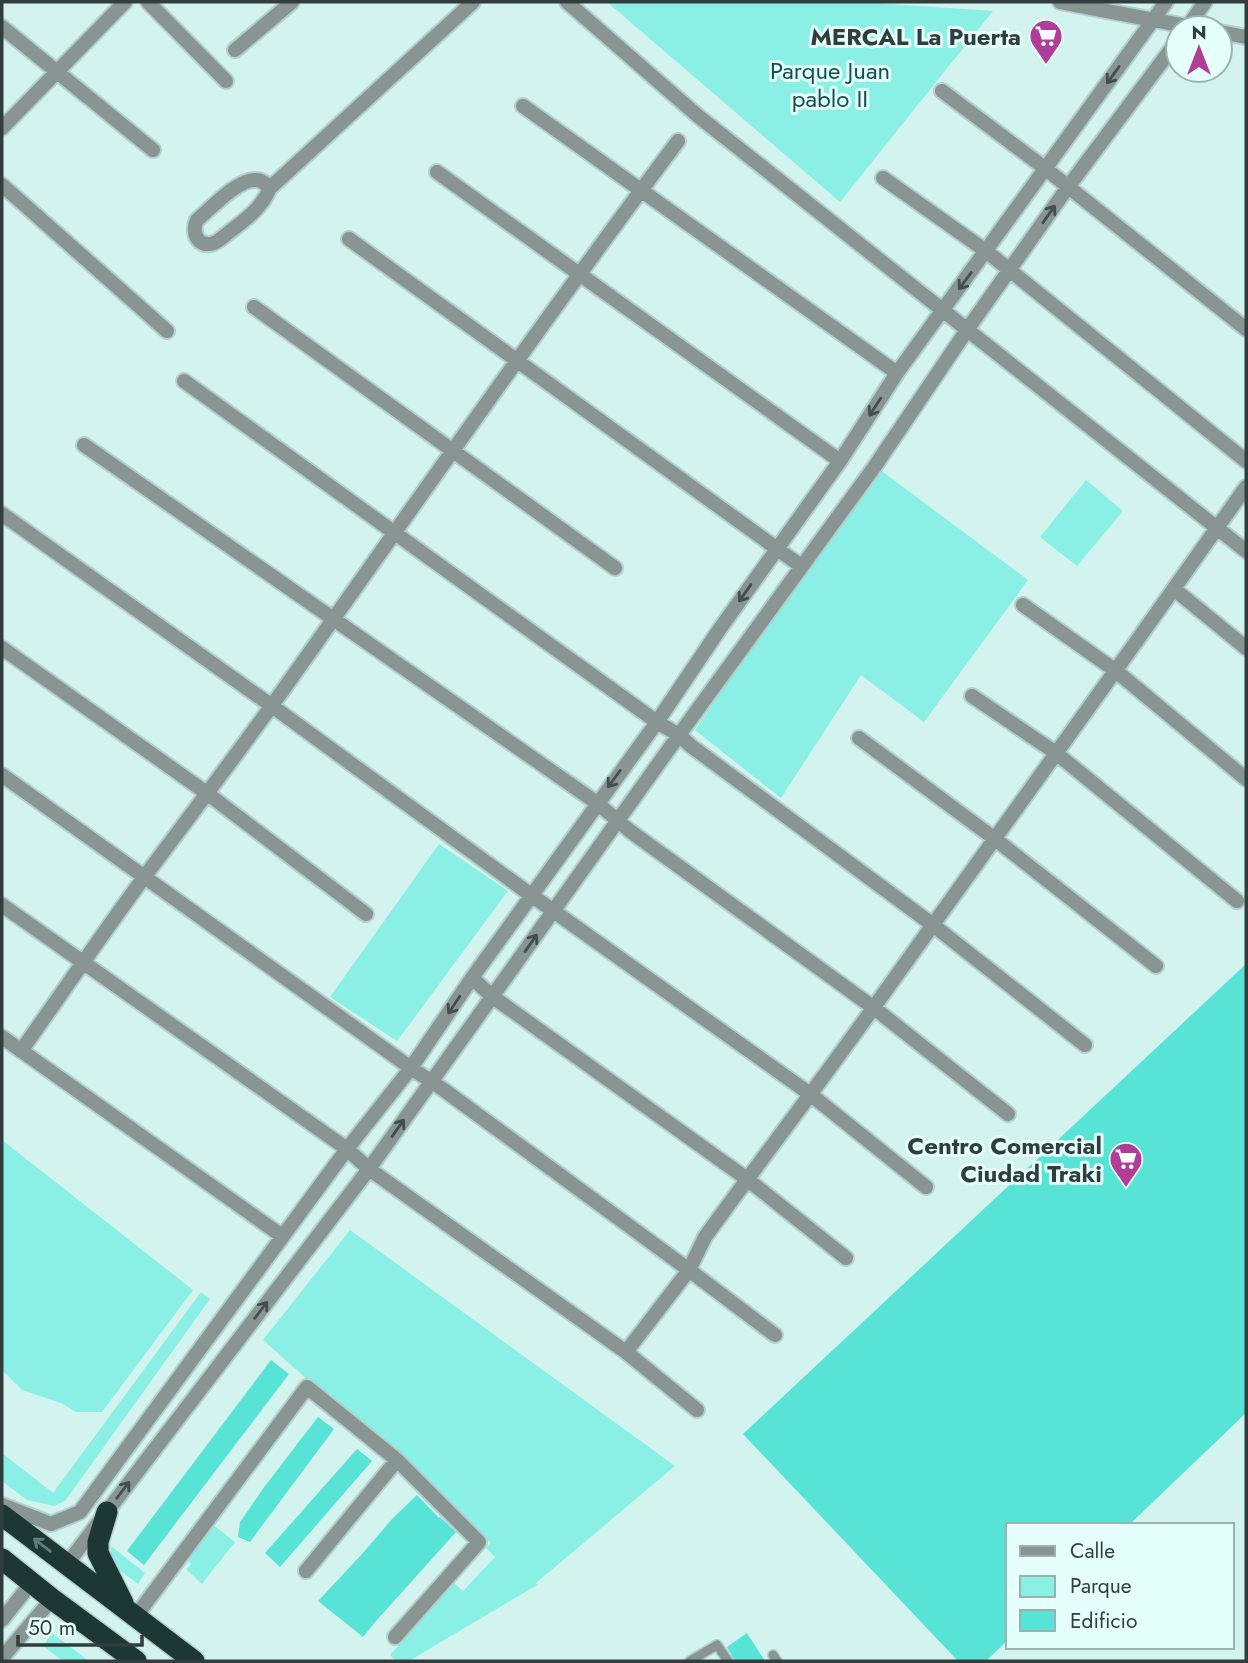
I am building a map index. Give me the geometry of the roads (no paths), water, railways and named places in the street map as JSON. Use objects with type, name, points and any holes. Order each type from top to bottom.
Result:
[{"type":"highway","points":[[107,1512],[98,1542],[98,1553],[131,1612]]},
{"type":"highway","points":[[2,1515],[194,1661]]},
{"type":"highway","points":[[2,1559],[51,1599],[136,1661]]},
{"type":"street","points":[[2,128],[125,2]]},
{"type":"street","points":[[148,2],[226,81]]},
{"type":"street","points":[[235,50],[292,2]]},
{"type":"street","points":[[270,188],[254,179],[241,183],[197,220],[193,227],[199,242],[216,243],[250,217],[270,188],[473,2]]},
{"type":"street","points":[[567,2],[698,116],[1246,551]]},
{"type":"street","points":[[1060,2],[1164,22]]},
{"type":"street","points":[[2,1505],[51,1524],[80,1512],[282,1236],[411,1068],[472,978],[657,722],[840,461],[897,373],[1166,2]]},
{"type":"street","points":[[2,27],[153,150]]},
{"type":"street","points":[[67,1564],[369,1169],[678,735],[875,466],[1068,187],[1164,59]]},
{"type":"street","points":[[942,91],[1046,169],[1246,329]]},
{"type":"street","points":[[523,106],[897,373]]},
{"type":"street","points":[[21,1051],[144,878],[272,706],[452,450],[678,141]]},
{"type":"street","points":[[437,172],[840,461]]},
{"type":"street","points":[[883,178],[986,251],[1246,461]]},
{"type":"street","points":[[2,185],[167,331]]},
{"type":"street","points":[[349,239],[801,566]]},
{"type":"street","points":[[254,307],[615,568]]},
{"type":"street","points":[[184,380],[678,735],[933,925],[1085,1045]]},
{"type":"street","points":[[84,444],[597,803],[617,821],[874,1008],[1009,1114]]},
{"type":"street","points":[[626,1352],[690,1270],[705,1237],[874,1008],[1246,487]]},
{"type":"street","points":[[2,514],[810,1094],[926,1187]]},
{"type":"street","points":[[1174,589],[1246,648]]},
{"type":"street","points":[[1023,606],[1116,671],[1246,779]]},
{"type":"street","points":[[2,648],[208,794],[366,914]]},
{"type":"street","points":[[972,696],[1055,753],[1237,901]]},
{"type":"street","points":[[859,738],[995,839],[1156,967]]},
{"type":"street","points":[[2,775],[431,1081],[775,1335]]},
{"type":"street","points":[[2,905],[347,1149],[369,1169],[626,1352],[697,1410]]},
{"type":"street","points":[[472,978],[493,997],[747,1179],[846,1258]]},
{"type":"street","points":[[2,1037],[282,1236]]},
{"type":"street","points":[[131,1612],[307,1387],[397,1460],[479,1542],[395,1637]]},
{"type":"street","points":[[306,1572],[397,1460]]},
{"type":"street","points":[[2,1620],[32,1582]]},
{"type":"street","points":[[2,1658],[51,1599]]},
{"type":"lane","points":[[691,1661],[717,1645],[728,1661]]},
{"type":"place","name":"MERCAL La Puerta","points":[[1046,66]]},
{"type":"place","name":"Centro Comercial Ciudad Traki","points":[[1126,1189]]},
{"type":"park label","name":"Parque Juan pablo II","points":[[830,84]]}]
